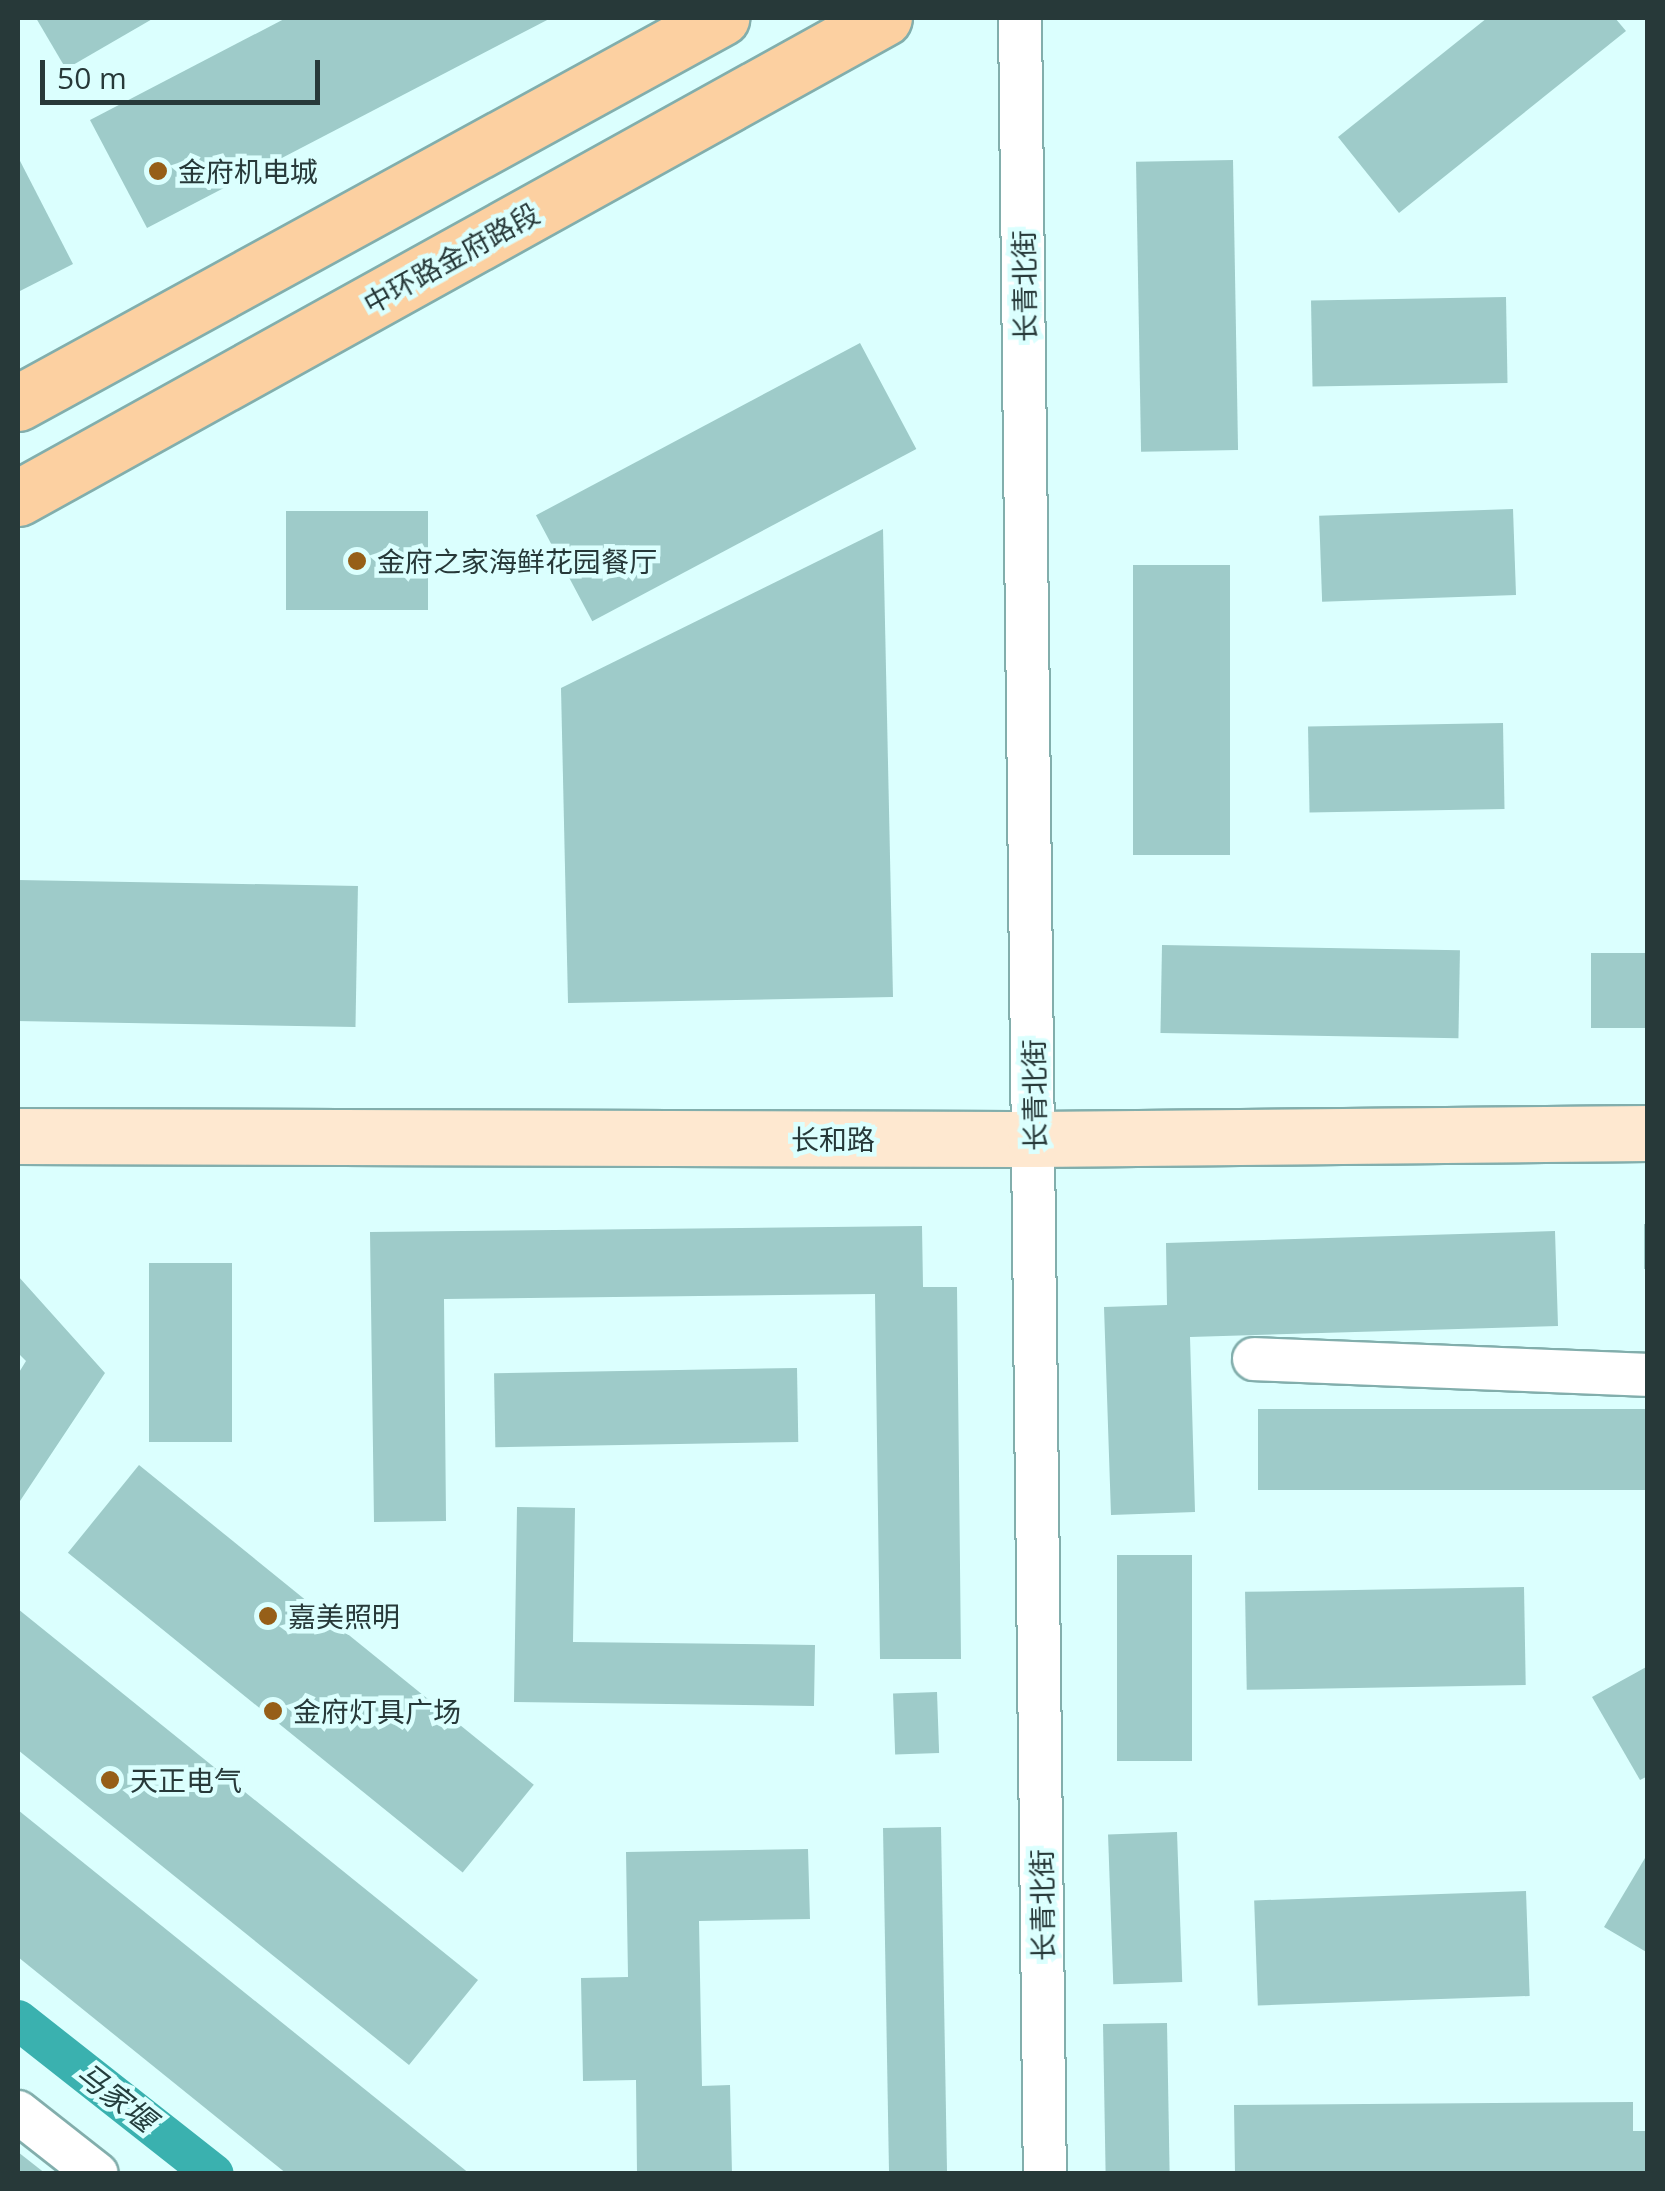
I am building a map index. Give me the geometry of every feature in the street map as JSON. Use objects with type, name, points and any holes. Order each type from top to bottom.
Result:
[{"type":"main road","points":[[18,402],[720,18]]},
{"type":"main road","name":"中环路金府路段","points":[[18,498],[884,18]]},
{"type":"street","name":"长青北街","points":[[1020,18],[1045,2174]]},
{"type":"street","name":"长和路","points":[[18,1136],[1035,1139],[1648,1133]]},
{"type":"street","points":[[1254,1359],[1648,1375]]},
{"type":"street","points":[[18,2112],[96,2174]]},
{"type":"building","points":[[36,18],[154,18],[66,69]]},
{"type":"building","points":[[286,18],[551,18],[147,228],[90,120]]},
{"type":"building","points":[[1487,18],[1615,18],[1626,31],[1399,213],[1338,137]]},
{"type":"building","points":[[18,157],[73,264],[18,292]]},
{"type":"building","points":[[1233,160],[1238,450],[1141,452],[1136,162]]},
{"type":"building","points":[[1506,297],[1508,383],[1313,386],[1311,300]]},
{"type":"building","points":[[860,343],[916,449],[592,621],[536,515]]},
{"type":"building","points":[[1513,509],[1516,595],[1322,602],[1319,516]]},
{"type":"building","name":"金府之家海鲜花园餐厅","points":[[286,511],[428,511],[428,610],[286,610]]},
{"type":"building","points":[[883,529],[893,997],[568,1003],[561,688]]},
{"type":"building","points":[[1133,565],[1230,565],[1230,855],[1133,855]]},
{"type":"building","points":[[1503,723],[1505,809],[1310,812],[1308,726]]},
{"type":"building","points":[[18,880],[358,886],[355,1027],[18,1021]]},
{"type":"building","points":[[1162,945],[1460,950],[1458,1038],[1160,1033]]},
{"type":"building","points":[[1591,953],[1648,953],[1648,1028],[1591,1028]]},
{"type":"building","points":[[1644,1224],[1648,1224],[1648,1269],[1644,1269]]},
{"type":"building","points":[[922,1226],[923,1287],[957,1287],[961,1659],[880,1659],[875,1294],[444,1299],[446,1521],[374,1522],[370,1232]]},
{"type":"building","points":[[1555,1231],[1558,1326],[1190,1337],[1195,1512],[1111,1515],[1104,1307],[1167,1305],[1166,1243]]},
{"type":"building","points":[[149,1263],[232,1263],[232,1442],[149,1442]]},
{"type":"building","points":[[18,1276],[105,1373],[18,1504],[18,1374],[26,1361],[18,1353]]},
{"type":"building","points":[[797,1368],[798,1442],[495,1447],[494,1373]]},
{"type":"building","points":[[1258,1409],[1648,1409],[1648,1490],[1258,1490]]},
{"type":"building","points":[[139,1465],[534,1785],[463,1873],[68,1553]]},
{"type":"building","points":[[517,1507],[575,1508],[573,1642],[815,1645],[814,1706],[514,1702]]},
{"type":"building","points":[[1117,1555],[1192,1555],[1192,1761],[1117,1761]]},
{"type":"building","points":[[1524,1587],[1526,1685],[1247,1690],[1245,1592]]},
{"type":"building","points":[[18,1609],[478,1980],[409,2065],[18,1750]]},
{"type":"building","points":[[1648,1666],[1648,1776],[1640,1780],[1592,1697]]},
{"type":"building","points":[[937,1692],[939,1753],[895,1754],[893,1694]]},
{"type":"building","points":[[18,1810],[470,2174],[287,2174],[18,1957]]},
{"type":"building","points":[[941,1827],[947,2174],[889,2174],[883,1828]]},
{"type":"building","points":[[1177,1832],[1182,1982],[1113,1984],[1108,1834]]},
{"type":"building","points":[[808,1849],[810,1919],[699,1921],[702,2086],[730,2085],[732,2174],[637,2174],[636,2080],[583,2081],[581,1978],[628,1977],[626,1852]]},
{"type":"building","points":[[1648,1853],[1648,1953],[1604,1927]]},
{"type":"building","points":[[1526,1891],[1530,1996],[1258,2005],[1254,1900]]},
{"type":"building","points":[[1167,2023],[1170,2174],[1106,2174],[1103,2024]]},
{"type":"building","points":[[1633,2102],[1633,2131],[1648,2131],[1648,2174],[1235,2174],[1234,2105]]},
{"type":"building","points":[[18,2152],[46,2174],[18,2174]]},
{"type":"waterway","name":"马家堰","points":[[18,2020],[214,2174]]},
{"type":"place","name":"金府机电城","points":[[158,171]]},
{"type":"place","name":"金府之家海鲜花园餐厅","points":[[357,561]]},
{"type":"place","name":"嘉美照明","points":[[268,1616]]},
{"type":"place","name":"金府灯具广场","points":[[273,1711]]},
{"type":"place","name":"天正电气","points":[[110,1780]]}]
